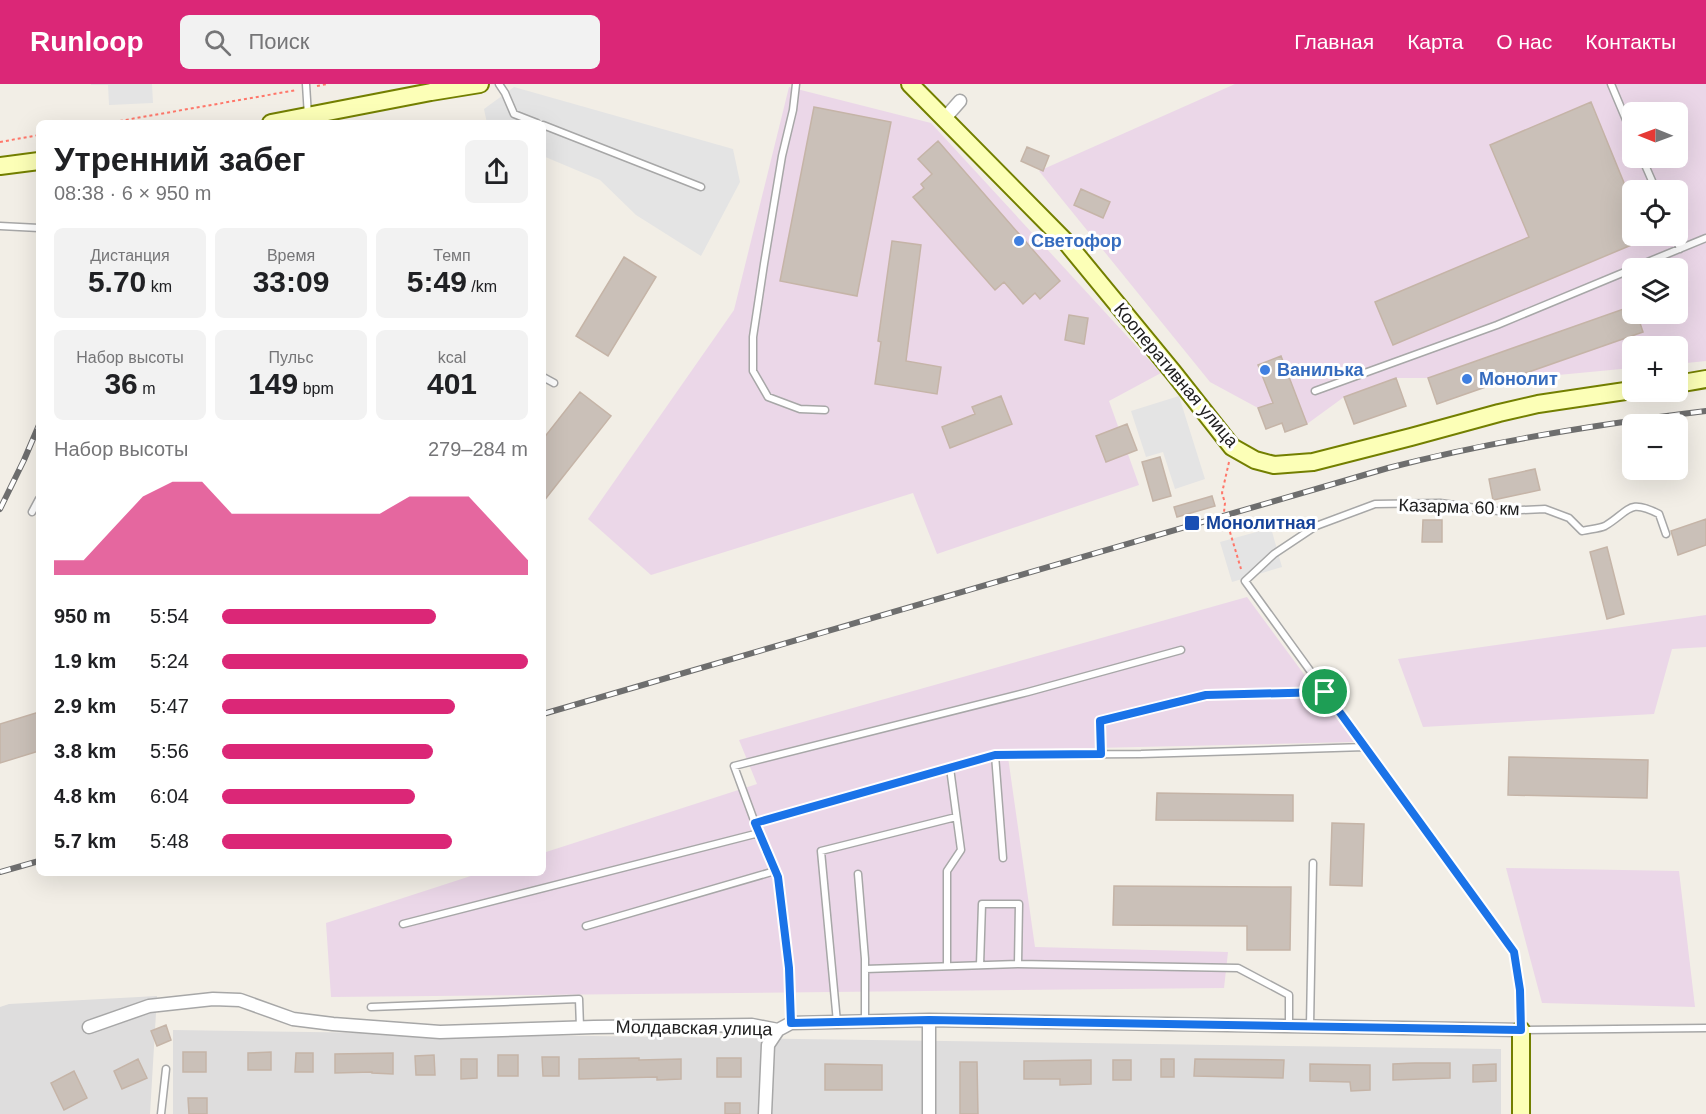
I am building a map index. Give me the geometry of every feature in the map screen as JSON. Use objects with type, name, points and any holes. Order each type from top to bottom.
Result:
[{"type":"street","points":[[287,120],[431,88],[480,84]]},
{"type":"street","name":"Кооперативная улица","points":[[910,84],[1066,242],[1232,447],[1255,460],[1274,465],[1313,462],[1538,404],[1622,391]]},
{"type":"street","points":[[945,118],[960,101]]},
{"type":"street","points":[[0,166],[36,161]]},
{"type":"street","points":[[1688,382],[1706,380]]},
{"type":"street","name":"Молдавская улица","points":[[89,1027],[148,1006],[213,999],[240,1000],[293,1019],[440,1032],[752,1025],[778,1030],[791,1023],[929,1020],[1521,1030]]},
{"type":"street","points":[[929,1020],[929,1114]]},
{"type":"street","points":[[765,1114],[768,1046],[778,1030]]},
{"type":"street","points":[[1521,1030],[1521,1114]]},
{"type":"lane","points":[[499,84],[514,114],[529,120]]},
{"type":"lane","points":[[796,84],[753,337],[753,371],[768,397],[800,409],[825,410]]},
{"type":"lane","points":[[1611,84],[1622,110]]},
{"type":"lane","points":[[306,86],[308,116]]},
{"type":"lane","points":[[546,126],[701,187]]},
{"type":"lane","points":[[0,226],[36,228]]},
{"type":"lane","points":[[1658,258],[1706,238]]},
{"type":"lane","points":[[1315,391],[1497,325],[1622,273]]},
{"type":"lane","points":[[546,379],[554,383]]},
{"type":"lane","name":"Казарма 60 км","points":[[1245,581],[1274,554],[1316,526],[1375,504],[1440,503],[1498,511],[1545,508],[1569,518],[1582,531],[1603,527],[1632,506],[1644,506],[1659,514],[1666,534]]},
{"type":"lane","points":[[32,512],[36,505]]},
{"type":"lane","points":[[1245,581],[1514,952],[1520,990],[1521,1030],[1706,1028]]},
{"type":"lane","points":[[791,1023],[789,968],[778,877],[755,823],[735,766],[1028,692],[1181,650]]},
{"type":"lane","points":[[1101,754],[1100,721],[1206,695],[1325,692]]},
{"type":"lane","points":[[755,823],[995,755],[1365,747]]},
{"type":"lane","points":[[995,755],[1002,858]]},
{"type":"lane","points":[[947,966],[947,871],[961,850],[950,768]]},
{"type":"lane","points":[[837,1022],[821,851],[956,817]]},
{"type":"lane","points":[[403,924],[759,833]]},
{"type":"lane","points":[[1310,1027],[1312,863]]},
{"type":"lane","points":[[586,926],[775,871]]},
{"type":"lane","points":[[858,874],[865,969],[865,1022]]},
{"type":"lane","points":[[980,965],[982,904],[1019,904],[1018,964]]},
{"type":"lane","points":[[865,969],[1018,964],[1238,968],[1289,995],[1289,1026]]},
{"type":"lane","points":[[371,1007],[579,999],[580,1028]]},
{"type":"lane","points":[[162,1114],[166,1069]]},
{"type":"path","points":[[124,120],[327,84]]},
{"type":"path","points":[[0,142],[36,136]]},
{"type":"path","points":[[1232,447],[1222,492],[1225,503],[1224,512],[1245,581]]},
{"type":"shaded area","points":[[91,84],[152,84],[153,103],[109,105],[108,85]]},
{"type":"shaded area","points":[[1235,84],[1706,84],[1706,361],[1688,363],[1688,336],[1622,336],[1622,369],[1506,380],[1497,353],[1428,378],[1396,378],[1344,397],[1307,424],[1285,432],[1282,423],[1266,429],[1258,408],[1210,382],[1039,171]]},
{"type":"shaded area","points":[[514,87],[733,149],[740,182],[701,256],[636,215],[600,180],[546,157],[546,120],[486,120],[484,109]]},
{"type":"shaded area","points":[[789,87],[931,123],[1161,373],[1109,401],[1139,485],[937,554],[913,493],[651,575],[588,519],[734,310]]},
{"type":"shaded area","points":[[1179,396],[1205,479],[1175,489],[1163,452],[1146,457],[1131,411]]},
{"type":"shaded area","points":[[1271,528],[1282,567],[1232,582],[1220,542]]},
{"type":"shaded area","points":[[1247,597],[1354,742],[1007,750],[1035,947],[1228,952],[1224,988],[331,997],[326,923],[471,876],[546,876],[546,852],[757,784],[739,740]]},
{"type":"shaded area","points":[[1706,615],[1706,647],[1672,649],[1654,714],[1423,727],[1398,659]]},
{"type":"shaded area","points":[[1506,868],[1679,871],[1695,1007],[1542,1003]]},
{"type":"shaded area","points":[[157,996],[150,1114],[0,1114],[0,1007],[9,1004]]},
{"type":"shaded area","points":[[173,1030],[1501,1049],[1501,1114],[173,1114]]},
{"type":"building","points":[[1591,102],[1623,180],[1622,246],[1629,246],[1393,345],[1375,302],[1529,237],[1490,145]]},
{"type":"building","points":[[814,107],[891,122],[857,296],[780,281]]},
{"type":"building","points":[[938,141],[1060,281],[1040,299],[1035,293],[1023,304],[1004,282],[995,290],[913,197],[924,188],[921,184],[932,174],[918,159]]},
{"type":"building","points":[[1027,147],[1049,156],[1043,171],[1021,161]]},
{"type":"building","points":[[1081,189],[1110,202],[1103,218],[1074,205]]},
{"type":"building","points":[[892,241],[921,245],[906,361],[941,367],[937,394],[875,384],[881,342],[878,341]]},
{"type":"building","points":[[624,257],[656,277],[608,356],[576,336]]},
{"type":"building","points":[[1622,310],[1622,324],[1640,324],[1643,332],[1622,336],[1622,339],[1437,404],[1428,378]]},
{"type":"building","points":[[1069,315],[1088,318],[1084,344],[1065,340]]},
{"type":"building","points":[[1281,356],[1307,424],[1285,432],[1282,423],[1266,429],[1258,408],[1273,403],[1258,365]]},
{"type":"building","points":[[1396,378],[1406,406],[1354,424],[1344,397]]},
{"type":"building","points":[[580,392],[611,416],[546,498],[546,435]]},
{"type":"building","points":[[1001,396],[1012,424],[950,448],[942,427],[975,414],[972,407]]},
{"type":"building","points":[[1127,424],[1137,450],[1106,462],[1096,436]]},
{"type":"building","points":[[1160,457],[1171,496],[1153,501],[1142,462]]},
{"type":"building","points":[[1535,469],[1540,490],[1493,500],[1489,479]]},
{"type":"building","points":[[1212,496],[1215,506],[1177,517],[1174,507]]},
{"type":"building","points":[[1706,519],[1706,545],[1678,555],[1671,531]]},
{"type":"building","points":[[1423,520],[1442,520],[1442,542],[1422,542]]},
{"type":"building","points":[[1607,547],[1624,614],[1607,619],[1590,552]]},
{"type":"building","points":[[36,713],[36,752],[0,763],[0,724]]},
{"type":"building","points":[[1509,757],[1648,760],[1647,798],[1508,795]]},
{"type":"building","points":[[1157,793],[1293,795],[1293,821],[1156,820]]},
{"type":"building","points":[[1332,823],[1364,824],[1362,886],[1330,885]]},
{"type":"building","points":[[1114,886],[1291,887],[1290,950],[1247,950],[1247,926],[1113,925]]},
{"type":"building","points":[[166,1025],[171,1040],[157,1046],[151,1031]]},
{"type":"building","points":[[183,1052],[206,1052],[206,1072],[183,1072]]},
{"type":"building","points":[[271,1052],[271,1070],[248,1070],[248,1053]]},
{"type":"building","points":[[296,1053],[313,1053],[313,1072],[295,1072]]},
{"type":"building","points":[[393,1053],[393,1074],[335,1073],[335,1054]]},
{"type":"building","points":[[434,1055],[435,1075],[416,1075],[415,1056]]},
{"type":"building","points":[[498,1055],[518,1055],[518,1076],[498,1076]]},
{"type":"building","points":[[542,1057],[559,1057],[559,1076],[543,1076]]},
{"type":"building","points":[[639,1058],[639,1060],[681,1059],[681,1079],[657,1080],[657,1077],[579,1079],[579,1059]]},
{"type":"building","points":[[717,1058],[741,1058],[741,1077],[717,1077]]},
{"type":"building","points":[[138,1059],[147,1078],[122,1089],[114,1071]]},
{"type":"building","points":[[461,1059],[477,1059],[477,1078],[461,1079]]},
{"type":"building","points":[[1161,1059],[1174,1059],[1174,1077],[1161,1077]]},
{"type":"building","points":[[1195,1059],[1284,1060],[1283,1078],[1194,1076]]},
{"type":"building","points":[[1091,1060],[1091,1084],[1060,1085],[1060,1079],[1024,1079],[1024,1061]]},
{"type":"building","points":[[1113,1060],[1131,1060],[1131,1080],[1113,1080]]},
{"type":"building","points":[[960,1062],[977,1062],[978,1114],[960,1114]]},
{"type":"building","points":[[1450,1063],[1450,1078],[1393,1080],[1393,1064]]},
{"type":"building","points":[[825,1064],[882,1065],[882,1090],[825,1090]]},
{"type":"building","points":[[1310,1064],[1370,1065],[1370,1090],[1351,1091],[1350,1082],[1310,1081]]},
{"type":"building","points":[[1496,1064],[1496,1081],[1473,1082],[1473,1065]]},
{"type":"building","points":[[74,1071],[87,1098],[64,1110],[51,1083]]},
{"type":"building","points":[[188,1098],[207,1098],[207,1114],[189,1114]]},
{"type":"building","points":[[725,1103],[740,1103],[740,1114],[725,1114]]},
{"type":"railway","points":[[546,713],[1388,468],[1546,434],[1706,411]]},
{"type":"railway","points":[[0,509],[36,432]]},
{"type":"railway","points":[[0,872],[36,862]]},
{"type":"place","name":"Светофор","points":[[1019,241]]},
{"type":"place","name":"Ванилька","points":[[1265,370]]},
{"type":"place","name":"Монолит","points":[[1467,379]]},
{"type":"place","name":"Монолитная","points":[[1192,523]]},
{"type":"route","points":[[1325,692],[1514,952],[1520,990],[1521,1030],[929,1020],[791,1023],[789,968],[778,877],[755,823],[995,755],[1101,754],[1100,721],[1206,695],[1325,692]]}]
